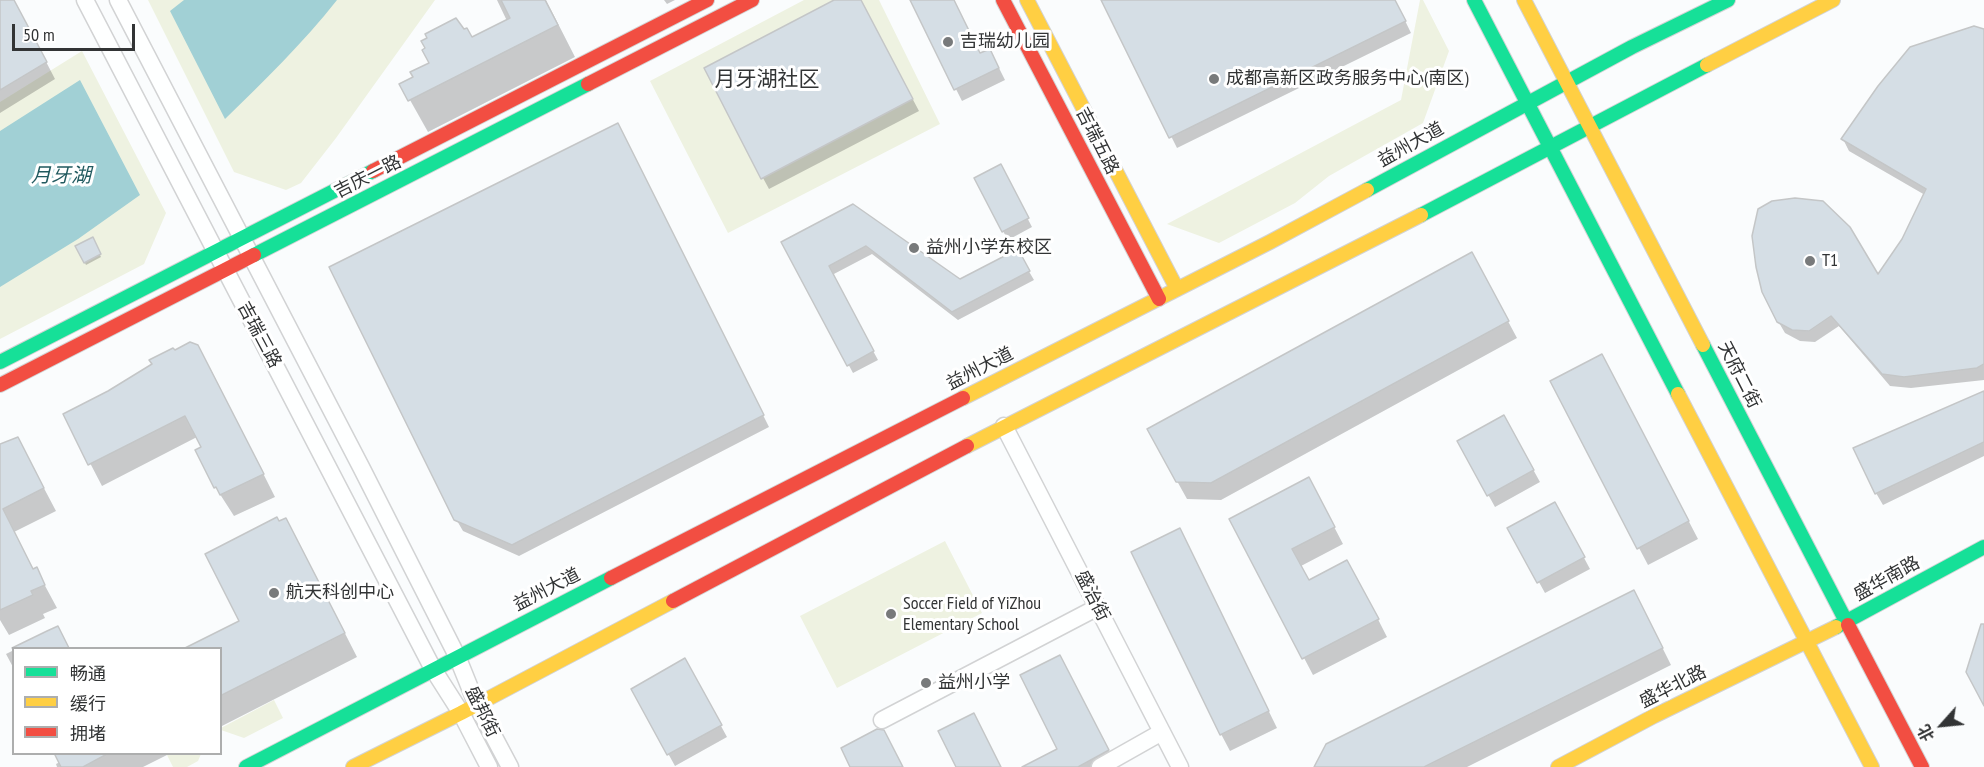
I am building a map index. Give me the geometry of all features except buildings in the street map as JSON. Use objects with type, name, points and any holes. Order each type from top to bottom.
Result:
[{"type":"main road","name":"吉庆一路","points":[[0,362],[707,0]]},
{"type":"main road","name":"吉庆一路","points":[[0,385],[752,0]]},
{"type":"main road","name":"吉瑞五路","points":[[1003,0],[1159,298]]},
{"type":"main road","name":"吉瑞五路","points":[[1027,0],[1177,289]]},
{"type":"main road","points":[[1474,0],[1872,767]]},
{"type":"main road","name":"天府二街","points":[[1524,0],[1922,767]]},
{"type":"main road","name":"益州大道","points":[[246,767],[457,656],[1270,242],[1566,82],[1728,0]]},
{"type":"main road","points":[[353,767],[461,713],[476,703],[1004,426],[1495,178],[1833,0]]},
{"type":"main road","name":"盛华南路","points":[[1806,640],[1847,621],[1984,547]]},
{"type":"main road","name":"盛华北路","points":[[1558,767],[1806,640]]},
{"type":"street","name":"吉瑞三路","points":[[85,0],[434,669]]},
{"type":"street","name":"吉瑞三路","points":[[118,0],[457,656]]},
{"type":"street","name":"盛治街","points":[[1004,426],[1180,767]]},
{"type":"street","points":[[882,720],[1098,607]]},
{"type":"street","name":"盛邦街","points":[[457,656],[476,703],[510,767]]},
{"type":"street","name":"盛邦街","points":[[434,669],[461,713],[489,767]]},
{"type":"street","points":[[1100,767],[1162,732]]},
{"type":"green space","points":[[148,0],[435,0],[301,183],[286,190],[234,172]]},
{"type":"green space","points":[[804,0],[879,0],[940,124],[728,233],[650,81]]},
{"type":"green space","points":[[1420,0],[1423,0],[1449,51],[1423,123],[1329,176],[1295,203],[1219,243],[1167,224],[1401,100]]},
{"type":"green space","points":[[82,51],[166,213],[144,264],[0,339],[0,102]]},
{"type":"green space","name":"Soccer Field of YiZhou Elementary School","points":[[945,541],[982,613],[837,688],[800,616]]},
{"type":"green space","points":[[274,700],[283,718],[244,738],[222,730],[222,727]]},
{"type":"green space","points":[[167,755],[201,755],[198,761],[187,767],[173,767]]},
{"type":"water","points":[[184,0],[337,0],[297,47],[225,119],[170,11]]},
{"type":"water","name":"月牙湖","points":[[80,80],[140,195],[78,239],[0,287],[0,131]]},
{"type":"traffic: fast","points":[[1474,0],[1678,394]]},
{"type":"traffic: fast","points":[[1367,190],[1632,47],[1728,0]]},
{"type":"traffic: fast","points":[[1421,215],[1707,65]]},
{"type":"traffic: fast","points":[[254,255],[588,84]]},
{"type":"traffic: fast","points":[[0,362],[373,171]]},
{"type":"traffic: fast","points":[[1703,345],[1848,625]]},
{"type":"traffic: fast","points":[[1836,627],[1984,547]]},
{"type":"traffic: fast","points":[[246,767],[611,578]]},
{"type":"traffic: slow","points":[[1027,0],[1177,289]]},
{"type":"traffic: slow","points":[[1524,0],[1703,345]]},
{"type":"traffic: slow","points":[[1707,65],[1833,0]]},
{"type":"traffic: slow","points":[[963,398],[1270,242],[1367,190]]},
{"type":"traffic: slow","points":[[967,446],[1421,215]]},
{"type":"traffic: slow","points":[[1678,394],[1872,767]]},
{"type":"traffic: slow","points":[[353,767],[673,601]]},
{"type":"traffic: slow","points":[[1558,767],[1654,716],[1836,627]]},
{"type":"traffic: jam","points":[[373,171],[707,0]]},
{"type":"traffic: jam","points":[[588,84],[752,0]]},
{"type":"traffic: jam","points":[[1003,0],[1159,299]]},
{"type":"traffic: jam","points":[[0,385],[254,255]]},
{"type":"traffic: jam","points":[[611,578],[963,398]]},
{"type":"traffic: jam","points":[[673,601],[967,446]]},
{"type":"traffic: jam","points":[[1848,625],[1922,767]]},
{"type":"place","name":"吉瑞幼儿园","points":[[948,42]]},
{"type":"place","name":"成都高新区政务服务中心(南区)","points":[[1214,79]]},
{"type":"place","name":"益州小学东校区","points":[[914,248]]},
{"type":"place","name":"T1","points":[[1810,261]]},
{"type":"place","name":"航天科创中心","points":[[274,593]]},
{"type":"place","name":"Soccer Field of YiZhou Elementary School","points":[[891,614]]},
{"type":"place","name":"益州小学","points":[[926,683]]},
{"type":"district","name":"月牙湖社区","points":[[767,80]]}]
